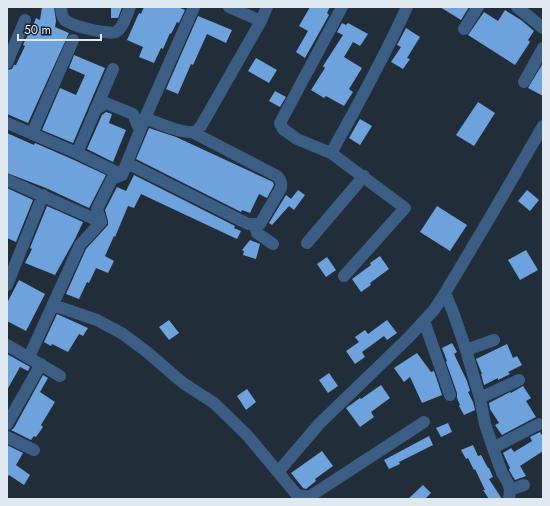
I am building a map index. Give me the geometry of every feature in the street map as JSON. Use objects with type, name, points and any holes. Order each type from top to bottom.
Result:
[{"type":"street","points":[[61,7],[64,18],[68,22],[78,26],[112,33],[118,30],[130,7]]},
{"type":"street","points":[[101,222],[97,209],[112,179],[122,174],[194,7]]},
{"type":"street","points":[[229,7],[261,21]]},
{"type":"street","points":[[192,132],[201,126],[261,21],[267,7]]},
{"type":"street","points":[[342,7],[280,123],[283,129],[297,139],[331,153],[406,208],[344,276]]},
{"type":"street","points":[[331,153],[376,72],[406,7]]},
{"type":"street","points":[[464,30],[478,7]]},
{"type":"street","points":[[517,7],[543,28]]},
{"type":"street","points":[[7,63],[25,20]]},
{"type":"street","points":[[32,134],[73,40]]},
{"type":"street","points":[[524,82],[543,48]]},
{"type":"street","points":[[77,153],[113,70]]},
{"type":"street","points":[[96,110],[106,103],[133,114],[140,131]]},
{"type":"street","points":[[127,163],[248,224],[254,225],[260,224],[281,188],[280,180],[277,176],[192,132],[182,131],[145,118]]},
{"type":"street","points":[[7,123],[122,174]]},
{"type":"street","points":[[278,472],[319,424],[408,338],[434,310],[543,126]]},
{"type":"street","points":[[307,243],[364,176]]},
{"type":"street","points":[[7,180],[101,222]]},
{"type":"street","points":[[7,285],[43,195]]},
{"type":"street","points":[[29,357],[80,245],[101,222]]},
{"type":"street","points":[[254,225],[257,233],[273,244]]},
{"type":"street","points":[[445,293],[466,350],[480,398],[485,424],[502,473],[508,483],[510,495],[524,485]]},
{"type":"street","points":[[53,305],[97,320],[123,334],[147,352],[183,383],[214,403],[247,435],[297,495],[310,498],[424,422]]},
{"type":"street","points":[[424,321],[450,395]]},
{"type":"street","points":[[466,350],[494,340]]},
{"type":"street","points":[[7,345],[60,376]]},
{"type":"street","points":[[7,424],[41,364]]},
{"type":"street","points":[[480,398],[519,380]]},
{"type":"street","points":[[493,448],[538,424]]},
{"type":"street","points":[[7,437],[34,450]]},
{"type":"building","points":[[42,7],[54,7],[56,21],[55,27],[69,33],[28,123],[7,114],[7,70],[12,69],[14,65],[16,65],[25,46],[23,45],[36,18],[40,20]]},
{"type":"building","points":[[111,7],[122,7],[118,18],[111,18]]},
{"type":"building","points":[[144,7],[178,7],[185,10],[179,23],[177,22],[171,34],[170,33],[163,49],[161,48],[154,63],[139,57],[143,47],[127,40],[139,13],[141,14]]},
{"type":"building","points":[[310,7],[330,7],[327,13],[329,15],[305,58],[296,52],[308,31],[299,26]]},
{"type":"building","points":[[440,7],[469,7],[461,20]]},
{"type":"building","points":[[505,10],[521,20],[534,31],[528,40],[530,42],[515,65],[468,35],[484,12],[498,21]]},
{"type":"building","points":[[198,16],[232,30],[226,43],[207,34],[193,65],[191,64],[178,94],[166,89]]},
{"type":"building","points":[[342,23],[346,25],[348,23],[368,34],[360,46],[353,42],[344,57],[362,68],[349,89],[353,92],[344,106],[326,96],[324,98],[311,90],[325,68],[323,66],[343,35],[337,32]]},
{"type":"building","points":[[406,28],[420,37],[407,58],[410,59],[403,69],[391,62],[401,47],[397,45]]},
{"type":"building","points":[[74,55],[105,68],[73,143],[42,130],[60,88],[76,95],[85,75],[69,68]]},
{"type":"building","points":[[256,58],[277,70],[269,83],[248,71]]},
{"type":"building","points":[[543,63],[543,96],[528,88]]},
{"type":"building","points":[[275,91],[286,97],[280,107],[269,101]]},
{"type":"building","points":[[478,102],[495,113],[474,146],[456,135]]},
{"type":"building","points":[[106,112],[112,114],[109,123],[126,130],[113,162],[87,149],[102,115]]},
{"type":"building","points":[[360,119],[372,126],[360,145],[349,138]]},
{"type":"building","points":[[149,128],[176,137],[273,182],[274,185],[267,198],[259,194],[250,213],[242,210],[241,212],[136,159]]},
{"type":"building","points":[[7,133],[34,145],[35,143],[106,175],[89,208],[46,188],[7,173]]},
{"type":"building","points":[[134,175],[235,226],[234,228],[241,231],[237,239],[141,194],[134,208],[128,206],[105,256],[114,261],[108,273],[96,268],[79,299],[66,294],[86,249],[108,225],[105,210],[117,187],[126,191]]},
{"type":"building","points":[[7,188],[33,200],[16,242],[7,238]]},
{"type":"building","points":[[298,190],[305,195],[294,210],[289,206],[272,225],[269,223],[286,195],[291,199]]},
{"type":"building","points":[[527,190],[539,200],[530,211],[518,201]]},
{"type":"building","points":[[47,206],[83,222],[55,275],[25,263],[32,249],[30,248]]},
{"type":"building","points":[[437,206],[467,225],[450,251],[420,232]]},
{"type":"building","points":[[250,240],[260,244],[256,259],[243,255],[244,251],[242,250]]},
{"type":"building","points":[[526,250],[538,270],[520,280],[508,260]]},
{"type":"building","points":[[380,256],[389,269],[370,283],[371,285],[361,292],[352,279],[371,265],[370,263]]},
{"type":"building","points":[[327,257],[336,270],[326,277],[317,264]]},
{"type":"building","points":[[19,280],[45,294],[26,331],[7,321],[7,303]]},
{"type":"building","points":[[57,314],[88,328],[83,336],[79,334],[68,352],[52,344],[51,346],[44,342]]},
{"type":"building","points":[[169,320],[179,333],[169,340],[159,327]]},
{"type":"building","points":[[387,320],[397,333],[387,340],[384,336],[362,352],[365,357],[355,364],[346,351],[359,342],[355,337],[365,330],[368,334]]},
{"type":"building","points":[[452,343],[457,352],[454,354],[467,381],[470,391],[468,392],[475,410],[464,415],[459,406],[457,393],[442,348]]},
{"type":"building","points":[[507,344],[513,358],[517,356],[522,365],[508,372],[510,374],[484,385],[482,374],[476,359]]},
{"type":"building","points":[[417,353],[431,372],[434,371],[442,395],[422,403],[410,377],[404,382],[394,368]]},
{"type":"building","points":[[7,354],[30,367],[28,371],[20,367],[7,390]]},
{"type":"building","points":[[329,373],[338,386],[328,393],[319,380]]},
{"type":"building","points":[[43,375],[48,378],[40,392],[55,402],[41,425],[43,427],[36,437],[34,436],[31,440],[11,430],[14,428]]},
{"type":"building","points":[[381,385],[390,398],[371,412],[374,417],[360,427],[346,408]]},
{"type":"building","points":[[523,386],[531,398],[526,401],[536,417],[502,435],[495,425],[499,423],[490,409],[489,403]]},
{"type":"building","points":[[247,389],[256,402],[246,410],[237,396]]},
{"type":"building","points":[[448,423],[452,432],[441,437],[436,428]]},
{"type":"building","points":[[540,432],[543,437],[543,451],[520,466],[526,476],[515,480],[509,470],[510,468],[503,453],[511,448],[514,452],[532,441],[530,437]]},
{"type":"building","points":[[429,436],[433,445],[399,462],[400,464],[389,469],[384,460]]},
{"type":"building","points":[[7,445],[23,453],[16,465],[30,475],[24,485],[9,475],[7,478]]},
{"type":"building","points":[[473,445],[478,456],[481,455],[489,468],[493,477],[489,479],[502,499],[489,499],[483,490],[485,490],[475,469],[474,470],[468,458],[466,459],[461,450]]},
{"type":"building","points":[[322,451],[333,466],[315,479],[316,481],[306,489],[303,488],[291,473]]},
{"type":"building","points":[[423,485],[431,493],[425,499],[408,499]]}]
